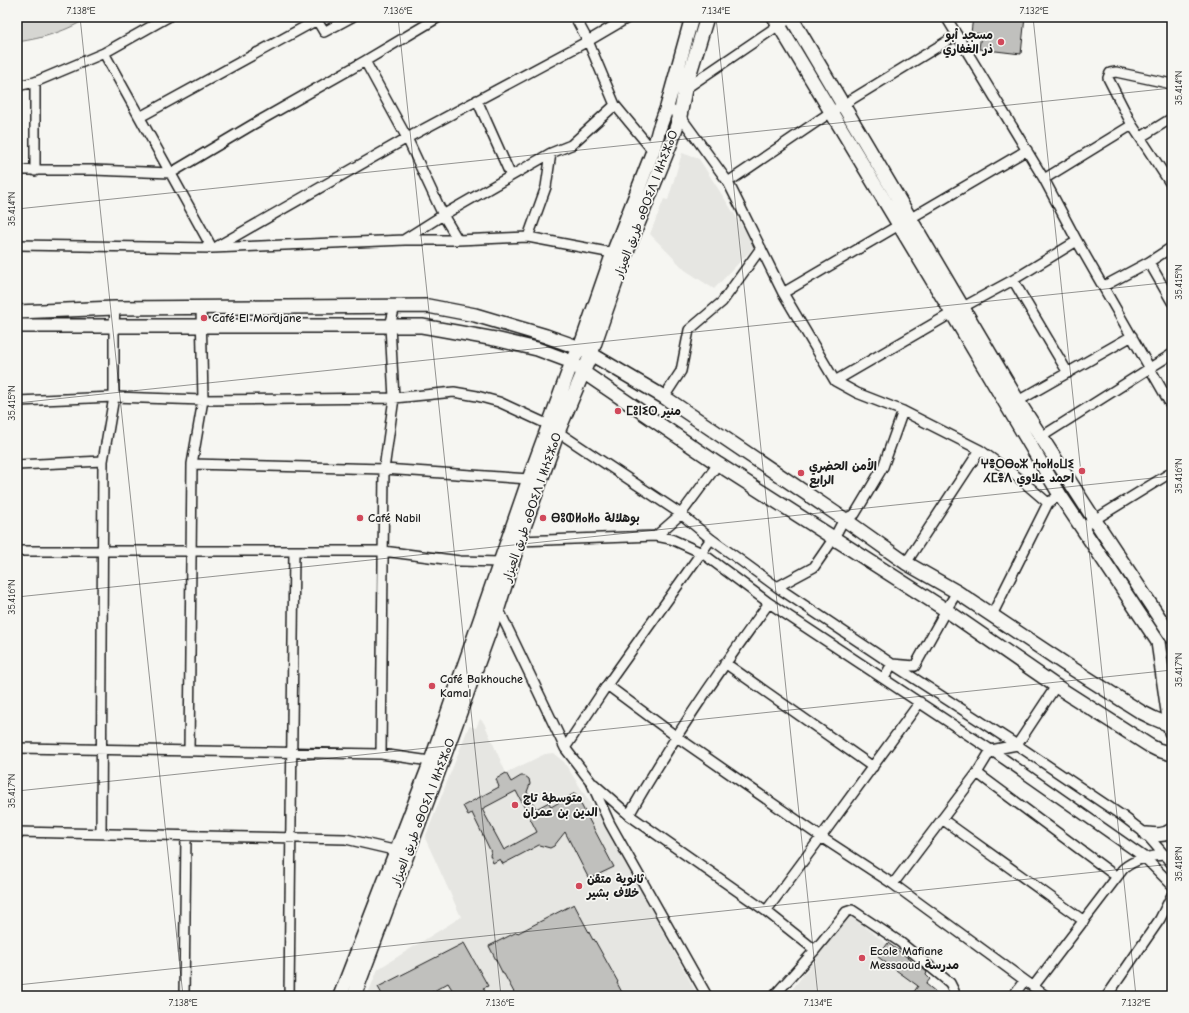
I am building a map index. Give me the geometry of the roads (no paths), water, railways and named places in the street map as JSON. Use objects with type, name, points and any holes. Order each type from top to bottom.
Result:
[{"type":"main road","name":"طريق العيزار ⴰⴱⵔⵉⴷ ⵏ ⵍⵄⵉⵣⴰⵔ","points":[[436,762],[487,601],[529,479],[583,372],[585,351],[653,151],[692,17]]},
{"type":"main road","name":"طريق العيزار ⴰⴱⵔⵉⴷ ⵏ ⵍⵄⵉⵣⴰⵔ","points":[[619,254],[672,140],[680,116],[685,89],[707,17]]},
{"type":"main road","points":[[793,17],[911,218],[958,310],[1060,495],[1158,642],[1171,728]]},
{"type":"main road","points":[[777,21],[899,225],[958,310],[1171,634]]},
{"type":"main road","points":[[17,312],[115,308],[428,306],[475,315],[546,336],[585,351],[664,397],[844,519],[906,563],[957,592],[1065,664],[1141,712],[1171,728]]},
{"type":"main road","points":[[17,326],[422,326],[495,339],[538,349],[572,362],[583,372],[718,464],[946,610],[1056,686],[1150,746],[1172,754]]},
{"type":"main road","name":"طريق العيزار ⴰⴱⵔⵉⴷ ⵏ ⵍⵄⵉⵣⴰⵔ","points":[[354,996],[402,852],[436,762],[498,608],[554,429],[572,362],[585,351]]},
{"type":"main road","points":[[1141,712],[1154,711],[1161,707],[1165,700],[1166,692]]},
{"type":"main road","points":[[1146,834],[1165,834],[1172,830]]},
{"type":"main road","name":"طريق العيزار ⴰⴱⵔⵉⴷ ⵏ ⵍⵄⵉⵣⴰⵔ","points":[[340,996],[402,852]]},
{"type":"street","points":[[17,86],[35,82],[104,53],[168,17]]},
{"type":"street","points":[[140,117],[316,19],[324,32],[352,17]]},
{"type":"street","points":[[17,170],[94,170],[171,173],[365,61],[426,20],[439,17]]},
{"type":"street","points":[[575,17],[588,41],[615,105],[653,151]]},
{"type":"street","points":[[214,247],[407,138],[588,41],[629,17]]},
{"type":"street","points":[[685,89],[777,21],[793,17]]},
{"type":"street","points":[[946,17],[1044,179],[1077,241],[1172,407]]},
{"type":"street","points":[[728,182],[843,104],[958,35]]},
{"type":"street","points":[[104,53],[214,247]]},
{"type":"street","points":[[365,61],[407,138],[443,215],[458,240]]},
{"type":"street","points":[[1172,84],[1116,72],[1110,74],[1108,78],[1132,124],[1172,186]]},
{"type":"street","points":[[35,82],[35,170]]},
{"type":"street","points":[[477,100],[511,176]]},
{"type":"street","points":[[405,240],[443,215],[551,153],[570,145],[615,105]]},
{"type":"street","points":[[667,107],[680,116],[728,182],[783,293],[835,381],[857,393],[903,411],[980,450],[1020,479],[1048,503]]},
{"type":"street","points":[[1141,137],[1172,118]]},
{"type":"street","points":[[1044,179],[1132,124]]},
{"type":"street","points":[[783,293],[1027,150]]},
{"type":"street","points":[[528,236],[546,187],[551,153]]},
{"type":"street","points":[[17,245],[214,247],[405,240],[458,240],[528,236],[619,254]]},
{"type":"street","points":[[835,381],[1013,280],[1077,241]]},
{"type":"street","points":[[1104,286],[1149,262],[1172,247]]},
{"type":"street","points":[[664,397],[681,371],[689,330],[722,302],[761,248]]},
{"type":"street","points":[[1149,262],[1172,302]]},
{"type":"street","points":[[1013,280],[1068,373]]},
{"type":"street","points":[[381,754],[384,469],[394,398],[390,326],[395,306]]},
{"type":"street","points":[[100,834],[103,461],[114,397],[115,308]]},
{"type":"street","points":[[189,751],[192,464],[203,400],[201,308]]},
{"type":"street","points":[[1018,401],[1132,336]]},
{"type":"street","points":[[1041,437],[1172,354]]},
{"type":"street","points":[[17,401],[114,397],[203,400],[394,398],[454,392],[499,402],[554,429],[681,514],[711,539],[777,587],[1124,817],[1146,834],[1168,855],[1172,864]]},
{"type":"street","points":[[777,587],[814,567],[834,538],[844,519],[855,514],[883,467],[903,411]]},
{"type":"street","points":[[906,563],[980,450]]},
{"type":"street","points":[[17,465],[103,461]]},
{"type":"street","points":[[192,464],[384,469],[529,479]]},
{"type":"street","points":[[656,536],[681,514],[718,464]]},
{"type":"street","points":[[1081,528],[1172,472]]},
{"type":"street","points":[[992,615],[1048,503],[1060,495]]},
{"type":"street","points":[[519,541],[656,536],[671,539],[702,553],[769,602],[991,750],[1144,857],[1172,885]]},
{"type":"street","points":[[564,748],[711,539]]},
{"type":"street","points":[[17,551],[383,551],[460,561],[500,562]]},
{"type":"street","points":[[289,996],[294,551]]},
{"type":"street","points":[[892,664],[915,666],[957,592]]},
{"type":"street","points":[[487,601],[498,608],[564,748],[591,782],[629,815],[766,911],[815,950]]},
{"type":"street","points":[[629,815],[647,782],[725,663],[769,602]]},
{"type":"street","points":[[1158,642],[1171,634]]},
{"type":"street","points":[[725,663],[873,767]]},
{"type":"street","points":[[884,678],[892,664]]},
{"type":"street","points":[[607,686],[677,737],[821,837],[893,884],[1046,996]]},
{"type":"street","points":[[893,884],[977,773],[991,750],[1017,745],[1056,686]]},
{"type":"street","points":[[766,911],[920,702]]},
{"type":"street","points":[[17,748],[381,754],[436,762]]},
{"type":"street","points":[[977,773],[1117,877]]},
{"type":"street","points":[[591,782],[610,824],[707,996]]},
{"type":"street","points":[[942,819],[1084,921]]},
{"type":"street","points":[[17,832],[346,839],[402,852]]},
{"type":"street","points":[[184,996],[186,836]]},
{"type":"street","points":[[1034,987],[1117,877],[1128,865],[1144,857],[1168,855]]},
{"type":"street","points":[[1108,996],[1160,919],[1172,896]]},
{"type":"street","points":[[774,996],[846,912],[852,910],[900,942],[950,983],[954,991],[953,996]]},
{"type":"street","points":[[1013,996],[1024,981]]},
{"type":"place","name":"مسجد أبو ذر الغفاري","points":[[1001,42]]},
{"type":"place","name":"Café El Mordjane","points":[[204,318]]},
{"type":"place","name":"ⵎⵓⵏⵉⵔ منير","points":[[618,411]]},
{"type":"place","name":"ⵖⴻⵔⴱⴰⵣ ⵄⴰⵍⴰⵡⵉ ⵃⵎⴻⴷ احمد علاوي","points":[[1082,471]]},
{"type":"place","name":"الأمن الحضري الرابع","points":[[801,473]]},
{"type":"place","name":"Café Nabil","points":[[360,518]]},
{"type":"place","name":"ⴱⵓⵀⵍⴰⵍⴰ بوهلالة","points":[[543,518]]},
{"type":"place","name":"Café Bakhouche Kamal","points":[[432,686]]},
{"type":"place","name":"متوسطة تاج الدين بن عمران","points":[[515,805]]},
{"type":"place","name":"ثانوية متقن خلاف بشير","points":[[579,886]]},
{"type":"place","name":"Ecole Mafiane Messaoud مدرسة","points":[[862,958]]}]
